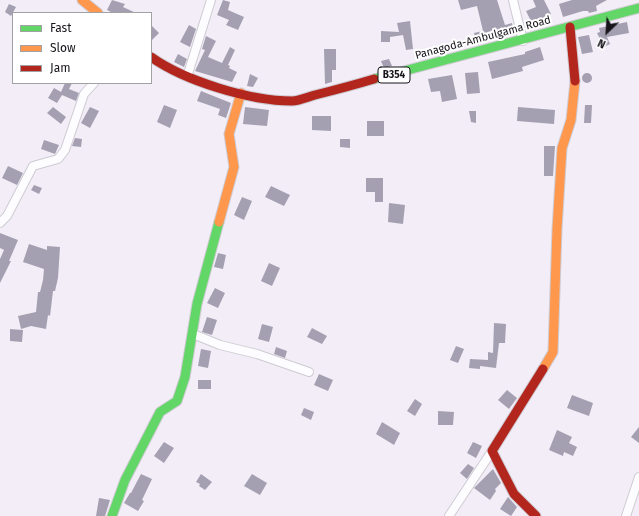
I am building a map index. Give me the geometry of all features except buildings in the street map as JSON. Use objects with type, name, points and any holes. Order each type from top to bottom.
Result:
[{"type":"street","points":[[82,0],[97,12]]},
{"type":"street","points":[[187,77],[211,0]]},
{"type":"street","points":[[513,0],[523,41]]},
{"type":"street","name":"Panagoda-Ambulgama Road","points":[[152,58],[162,66],[187,77],[270,100],[293,101],[523,41],[639,8]]},
{"type":"street","points":[[449,516],[492,452],[553,352],[557,229],[562,148],[571,120],[576,76],[570,27]]},
{"type":"street","points":[[0,224],[7,216],[33,166],[58,159],[65,150],[84,94],[93,84]]},
{"type":"street","points":[[112,516],[124,480],[160,412],[176,401],[185,377],[197,304],[234,167],[230,134],[241,93]]},
{"type":"street","points":[[193,334],[220,345],[257,354],[309,372]]},
{"type":"street","points":[[492,452],[514,494],[536,516]]},
{"type":"street","points":[[626,516],[639,477]]},
{"type":"traffic: fast","points":[[374,79],[639,8]]},
{"type":"traffic: fast","points":[[112,516],[125,480],[160,412],[177,401],[185,377],[197,304],[219,222]]},
{"type":"traffic: slow","points":[[82,0],[97,12]]},
{"type":"traffic: slow","points":[[543,369],[553,352],[557,229],[562,148],[571,120],[575,81]]},
{"type":"traffic: slow","points":[[219,222],[234,167],[229,134],[241,93]]},
{"type":"traffic: jam","points":[[570,27],[575,81]]},
{"type":"traffic: jam","points":[[152,58],[181,74],[218,88],[257,98],[275,100],[298,100],[374,79]]},
{"type":"traffic: jam","points":[[536,516],[514,494],[492,451],[543,369]]}]
